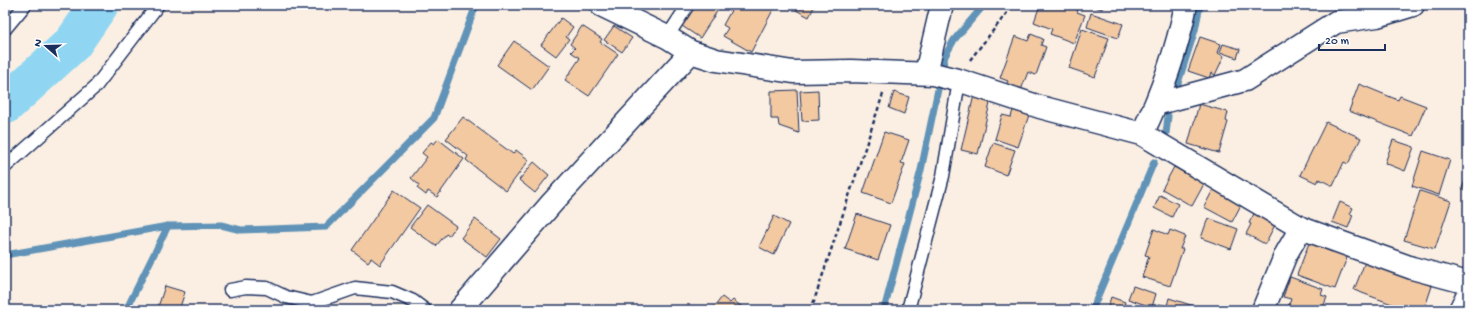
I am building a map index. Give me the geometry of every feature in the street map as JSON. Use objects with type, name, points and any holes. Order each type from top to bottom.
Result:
[{"type":"street","points":[[601,5],[667,37],[691,52],[716,60],[793,72],[851,71],[926,73],[965,71],[1040,107],[1142,134],[1301,228],[1412,268],[1468,283]]},
{"type":"street","points":[[926,73],[942,5]]},
{"type":"street","points":[[1142,134],[1156,104],[1181,30],[1186,5]]},
{"type":"street","points":[[1156,104],[1245,80],[1336,22],[1377,16],[1413,5]]},
{"type":"street","points":[[460,310],[552,202],[691,52]]},
{"type":"street","points":[[1263,310],[1286,254],[1301,228]]},
{"type":"street","points":[[1460,310],[1468,294]]},
{"type":"lane","points":[[5,29],[25,5]]},
{"type":"lane","points":[[5,168],[96,86],[158,5]]},
{"type":"lane","points":[[667,37],[688,5]]},
{"type":"lane","points":[[908,310],[942,176],[957,93],[965,71]]},
{"type":"lane","points":[[230,290],[246,287],[266,288],[286,298],[312,303],[355,288],[392,292],[413,301],[424,310]]},
{"type":"path","points":[[965,71],[1013,5]]},
{"type":"path","points":[[811,310],[884,88],[887,72]]},
{"type":"building","points":[[641,5],[651,5],[648,10]]},
{"type":"building","points":[[695,5],[721,5],[700,38],[682,26]]},
{"type":"building","points":[[734,5],[773,5],[772,7],[774,8],[751,52],[723,36],[728,28],[723,25]]},
{"type":"building","points":[[798,5],[811,5],[814,7],[809,17],[796,10]]},
{"type":"building","points":[[1040,5],[1067,5],[1078,9],[1077,12],[1085,15],[1074,43],[1050,34],[1052,29],[1034,22]]},
{"type":"building","points":[[1088,5],[1103,5],[1102,9]]},
{"type":"building","points":[[1091,13],[1123,24],[1118,38],[1087,27]]},
{"type":"building","points":[[561,18],[573,27],[566,37],[569,39],[556,56],[541,45]]},
{"type":"building","points":[[582,26],[602,39],[600,42],[618,54],[589,96],[565,80],[580,58],[571,52],[575,48],[570,44]]},
{"type":"building","points":[[614,26],[632,38],[622,52],[604,40]]},
{"type":"building","points":[[1082,29],[1109,38],[1095,77],[1069,68]]},
{"type":"building","points":[[1031,34],[1043,39],[1041,45],[1046,47],[1036,75],[1028,72],[1021,90],[1006,85],[1008,81],[1000,78],[1015,36],[1028,41]]},
{"type":"building","points":[[1200,37],[1221,44],[1218,53],[1224,56],[1215,75],[1211,73],[1209,78],[1188,71]]},
{"type":"building","points":[[514,41],[549,66],[532,90],[497,65]]},
{"type":"building","points":[[1223,44],[1240,49],[1237,58],[1220,52]]},
{"type":"building","points":[[1359,84],[1398,100],[1400,96],[1426,106],[1413,136],[1349,111]]},
{"type":"building","points":[[797,90],[799,133],[779,126],[778,119],[771,119],[771,91]]},
{"type":"building","points":[[818,90],[819,120],[802,121],[800,91]]},
{"type":"building","points":[[894,92],[909,97],[904,114],[889,108]]},
{"type":"building","points":[[974,95],[991,99],[978,154],[961,150]]},
{"type":"building","points":[[1199,104],[1228,112],[1226,121],[1228,122],[1219,153],[1188,144]]},
{"type":"building","points":[[1013,110],[1029,115],[1018,147],[995,139],[1002,115],[1011,117]]},
{"type":"building","points":[[463,117],[513,154],[516,150],[529,160],[506,191],[466,160],[468,156],[446,139]]},
{"type":"building","points":[[1326,122],[1361,138],[1348,164],[1344,162],[1333,186],[1319,179],[1317,183],[1300,175]]},
{"type":"building","points":[[884,132],[909,140],[901,163],[905,164],[891,203],[863,193]]},
{"type":"building","points":[[438,139],[464,159],[437,197],[428,191],[426,195],[417,188],[419,185],[411,178],[427,157],[422,153],[431,142],[434,144]]},
{"type":"building","points":[[1393,140],[1414,147],[1405,171],[1385,163]]},
{"type":"building","points":[[993,143],[1015,150],[1006,175],[985,167]]},
{"type":"building","points":[[1423,151],[1450,160],[1439,195],[1412,186]]},
{"type":"building","points":[[534,162],[549,175],[535,193],[519,180]]},
{"type":"building","points":[[1174,167],[1204,184],[1192,206],[1162,189]]},
{"type":"building","points":[[1468,175],[1468,191],[1462,188]]},
{"type":"building","points":[[1215,186],[1243,201],[1232,222],[1204,207]]},
{"type":"building","points":[[394,190],[420,208],[380,265],[371,258],[368,262],[352,250]]},
{"type":"building","points":[[1420,191],[1451,201],[1435,249],[1404,240]]},
{"type":"building","points":[[1160,195],[1178,204],[1172,217],[1154,208]]},
{"type":"building","points":[[1340,202],[1353,208],[1350,214],[1353,215],[1348,228],[1332,222]]},
{"type":"building","points":[[427,205],[456,226],[449,236],[446,234],[436,246],[410,227]]},
{"type":"building","points":[[1255,212],[1276,223],[1265,244],[1246,234],[1251,224],[1249,223]]},
{"type":"building","points":[[857,214],[890,225],[878,260],[845,249]]},
{"type":"building","points":[[774,216],[789,224],[774,255],[759,247]]},
{"type":"building","points":[[1208,218],[1238,229],[1231,249],[1201,238]]},
{"type":"building","points":[[475,219],[501,239],[487,257],[461,238]]},
{"type":"building","points":[[1154,229],[1168,235],[1170,230],[1185,236],[1180,249],[1183,249],[1170,286],[1142,277],[1149,256],[1145,255]]},
{"type":"building","points":[[1309,243],[1332,252],[1333,249],[1348,255],[1335,289],[1297,275]]},
{"type":"building","points":[[1365,262],[1432,286],[1424,310],[1408,310],[1354,290]]},
{"type":"building","points":[[1290,277],[1323,289],[1321,295],[1327,297],[1322,310],[1287,310],[1291,299],[1283,297]]},
{"type":"building","points":[[165,286],[185,292],[179,310],[157,310]]},
{"type":"building","points":[[1133,286],[1156,294],[1152,307],[1128,299]]},
{"type":"building","points":[[722,297],[730,303],[733,300],[746,310],[712,310]]},
{"type":"building","points":[[1111,297],[1125,302],[1123,310],[1107,310]]},
{"type":"building","points":[[1169,298],[1206,310],[1157,310],[1159,304],[1167,306]]},
{"type":"building","points":[[1127,305],[1142,310],[1125,310]]},
{"type":"waterway","points":[[5,105],[73,43],[99,5]]},
{"type":"waterway","points":[[5,255],[168,226],[221,225],[241,230],[326,227],[434,118],[476,5]]},
{"type":"waterway","points":[[884,310],[921,170],[945,56],[954,40],[984,5]]},
{"type":"waterway","points":[[1177,86],[1195,30],[1200,5]]},
{"type":"waterway","points":[[1166,134],[1168,116]]},
{"type":"waterway","points":[[1092,310],[1154,162]]},
{"type":"waterway","points":[[126,310],[168,226]]}]
